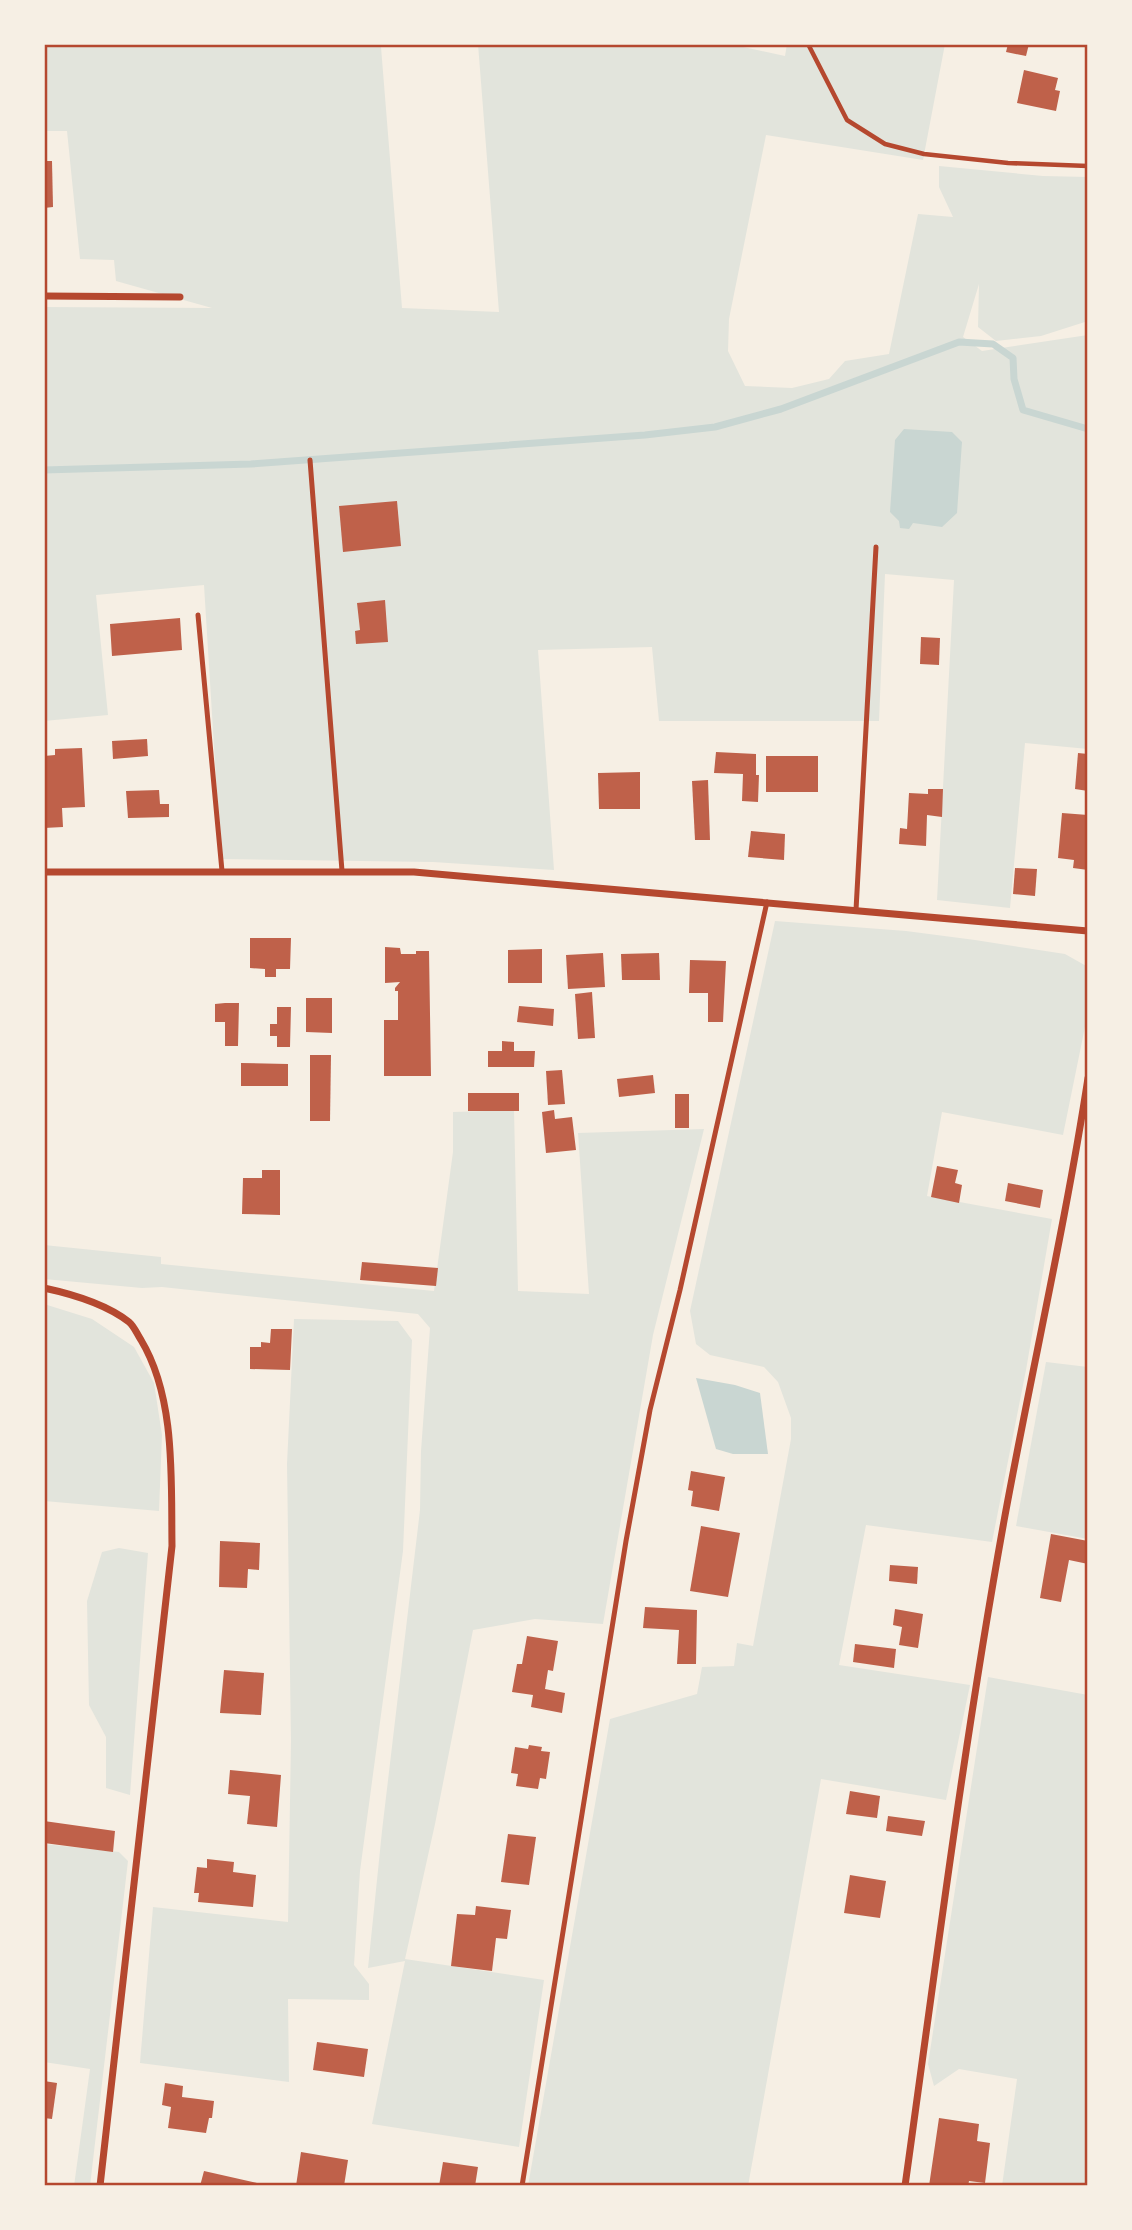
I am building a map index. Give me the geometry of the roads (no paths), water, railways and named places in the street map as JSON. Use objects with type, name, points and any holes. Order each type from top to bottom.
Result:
[{"type":"street","points":[[44,296],[180,297]]},
{"type":"street","points":[[44,872],[414,872],[1088,931]]},
{"type":"street","points":[[905,2186],[951,1854],[1002,1535],[1056,1265],[1088,1077]]},
{"type":"street","points":[[44,1289],[64,1292],[104,1308],[131,1323],[152,1359],[163,1389],[170,1468],[172,1546],[100,2186]]},
{"type":"lane","points":[[310,460],[342,871]]},
{"type":"lane","points":[[856,911],[876,547]]},
{"type":"lane","points":[[198,615],[222,871]]},
{"type":"lane","points":[[523,2186],[650,1409],[680,1290],[766,902]]},
{"type":"waterway","points":[[44,470],[251,464],[645,435],[715,427],[781,409],[959,342],[993,344],[1013,358],[1014,379],[1023,410],[1088,429]]}]
